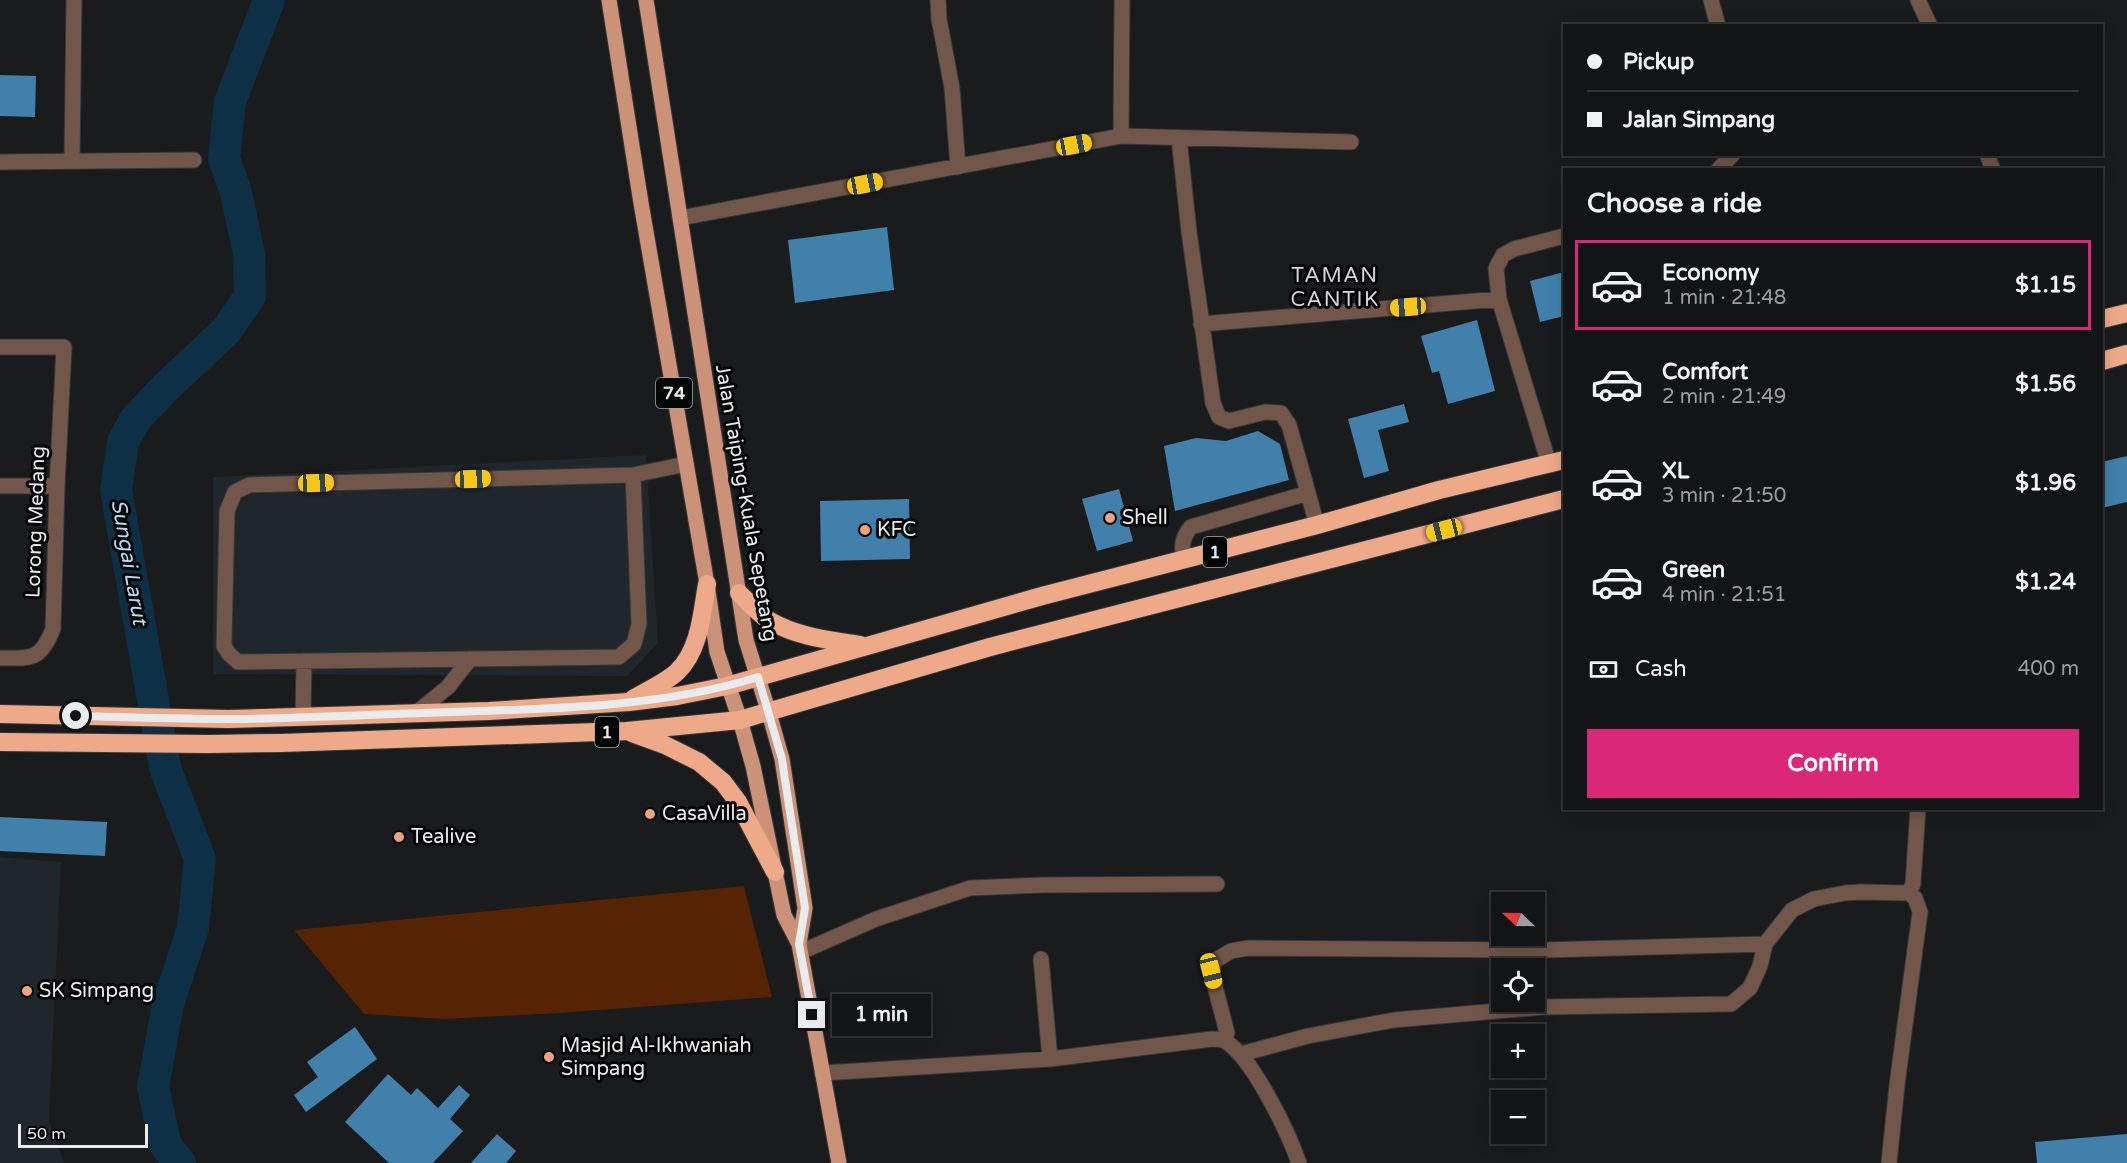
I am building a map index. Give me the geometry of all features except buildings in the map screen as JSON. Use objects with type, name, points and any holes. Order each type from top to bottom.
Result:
[{"type":"highway","points":[[2103,319],[2127,312]]},
{"type":"highway","points":[[2103,361],[2127,354]]},
{"type":"highway","name":"1","points":[[0,714],[209,719],[489,711],[628,702],[677,696],[728,686],[1042,596],[1317,525],[1439,490],[1557,462]]},
{"type":"highway","name":"1","points":[[0,742],[208,744],[627,731],[740,720],[990,647],[1563,499]]},
{"type":"highway","points":[[628,702],[677,672],[693,649],[707,584]]},
{"type":"highway","points":[[739,593],[768,620],[792,632],[814,638],[866,646]]},
{"type":"highway","points":[[627,731],[665,745],[699,762],[723,782],[738,802],[775,872]]},
{"type":"main road","name":"74","points":[[609,0],[717,652],[753,766],[784,915],[800,948],[839,1163]]},
{"type":"main road","name":"Jalan Taiping-Kuala Sepetang","points":[[646,0],[746,640],[782,759],[805,908],[800,948]]},
{"type":"street","points":[[72,161],[74,0]]},
{"type":"street","points":[[938,0],[939,19],[952,88],[958,167]]},
{"type":"street","points":[[1121,136],[1122,0]]},
{"type":"street","points":[[1711,0],[1717,24]]},
{"type":"street","points":[[1918,0],[1929,24]]},
{"type":"street","points":[[680,218],[1121,136],[1351,142]]},
{"type":"street","points":[[1179,138],[1213,403],[1219,417],[1229,421],[1265,412],[1281,413],[1289,425],[1317,525]]},
{"type":"street","points":[[1720,168],[1731,156]]},
{"type":"street","points":[[0,162],[194,160]]},
{"type":"street","points":[[1557,462],[1499,299],[1496,268],[1503,255],[1514,249],[1563,236]]},
{"type":"street","points":[[1202,324],[1499,299]]},
{"type":"street","name":"Lorong Medang","points":[[0,347],[64,347],[53,629],[46,646],[32,658],[0,658]]},
{"type":"street","points":[[633,475],[639,624],[634,644],[619,657],[238,662],[224,646],[227,511],[235,492],[249,485],[633,475],[686,464]]},
{"type":"street","points":[[0,486],[57,486]]},
{"type":"street","points":[[1184,560],[1182,548],[1184,536],[1191,527],[1308,493]]},
{"type":"street","points":[[416,713],[448,687],[470,659]]},
{"type":"street","points":[[303,716],[304,661]]},
{"type":"street","points":[[1909,893],[1913,884],[1918,810]]},
{"type":"street","points":[[800,948],[876,919],[969,888],[1217,884]]},
{"type":"street","points":[[1241,1054],[1308,1036],[1395,1020],[1543,1007],[1731,1004],[1750,988],[1760,966],[1765,944],[1792,910],[1814,899],[1860,892],[1909,893],[1915,898],[1920,912],[1889,1163]]},
{"type":"street","points":[[1224,1040],[1227,1033],[1211,971],[1216,960],[1231,951],[1248,948],[1544,950],[1765,944]]},
{"type":"street","points":[[1041,959],[1050,1059]]},
{"type":"street","points":[[822,1073],[1050,1059],[1212,1039],[1224,1040],[1241,1054],[1277,1114],[1299,1163]]},
{"type":"shaded area","points":[[646,455],[658,643],[627,676],[213,674],[213,477]]},
{"type":"shaded area","name":"SK Simpang","points":[[0,857],[61,862],[49,1121],[64,1163],[0,1163]]},
{"type":"shaded area","points":[[744,886],[772,997],[444,1019],[364,1014],[294,930]]},
{"type":"waterway","name":"Sungai Larut","points":[[180,1163],[166,1146],[153,1087],[168,1004],[193,928],[200,859],[165,768],[116,490],[123,442],[135,420],[164,389],[226,331],[250,296],[249,254],[236,193],[224,158],[230,102],[269,0]]},
{"type":"place","name":"Shell","points":[[1110,518]]},
{"type":"place","name":"KFC","points":[[865,530]]},
{"type":"place","name":"CasaVilla","points":[[650,814]]},
{"type":"place","name":"Tealive","points":[[399,837]]},
{"type":"place","name":"SK Simpang","points":[[27,991]]},
{"type":"place","name":"Masjid Al-Ikhwaniah Simpang","points":[[549,1057]]},
{"type":"district","name":"TAMAN CANTIK","points":[[1335,287]]},
{"type":"route","points":[[76,716],[228,719],[489,711],[615,703],[677,696],[728,686],[758,677],[782,759],[805,908],[799,944],[812,1015]]}]
